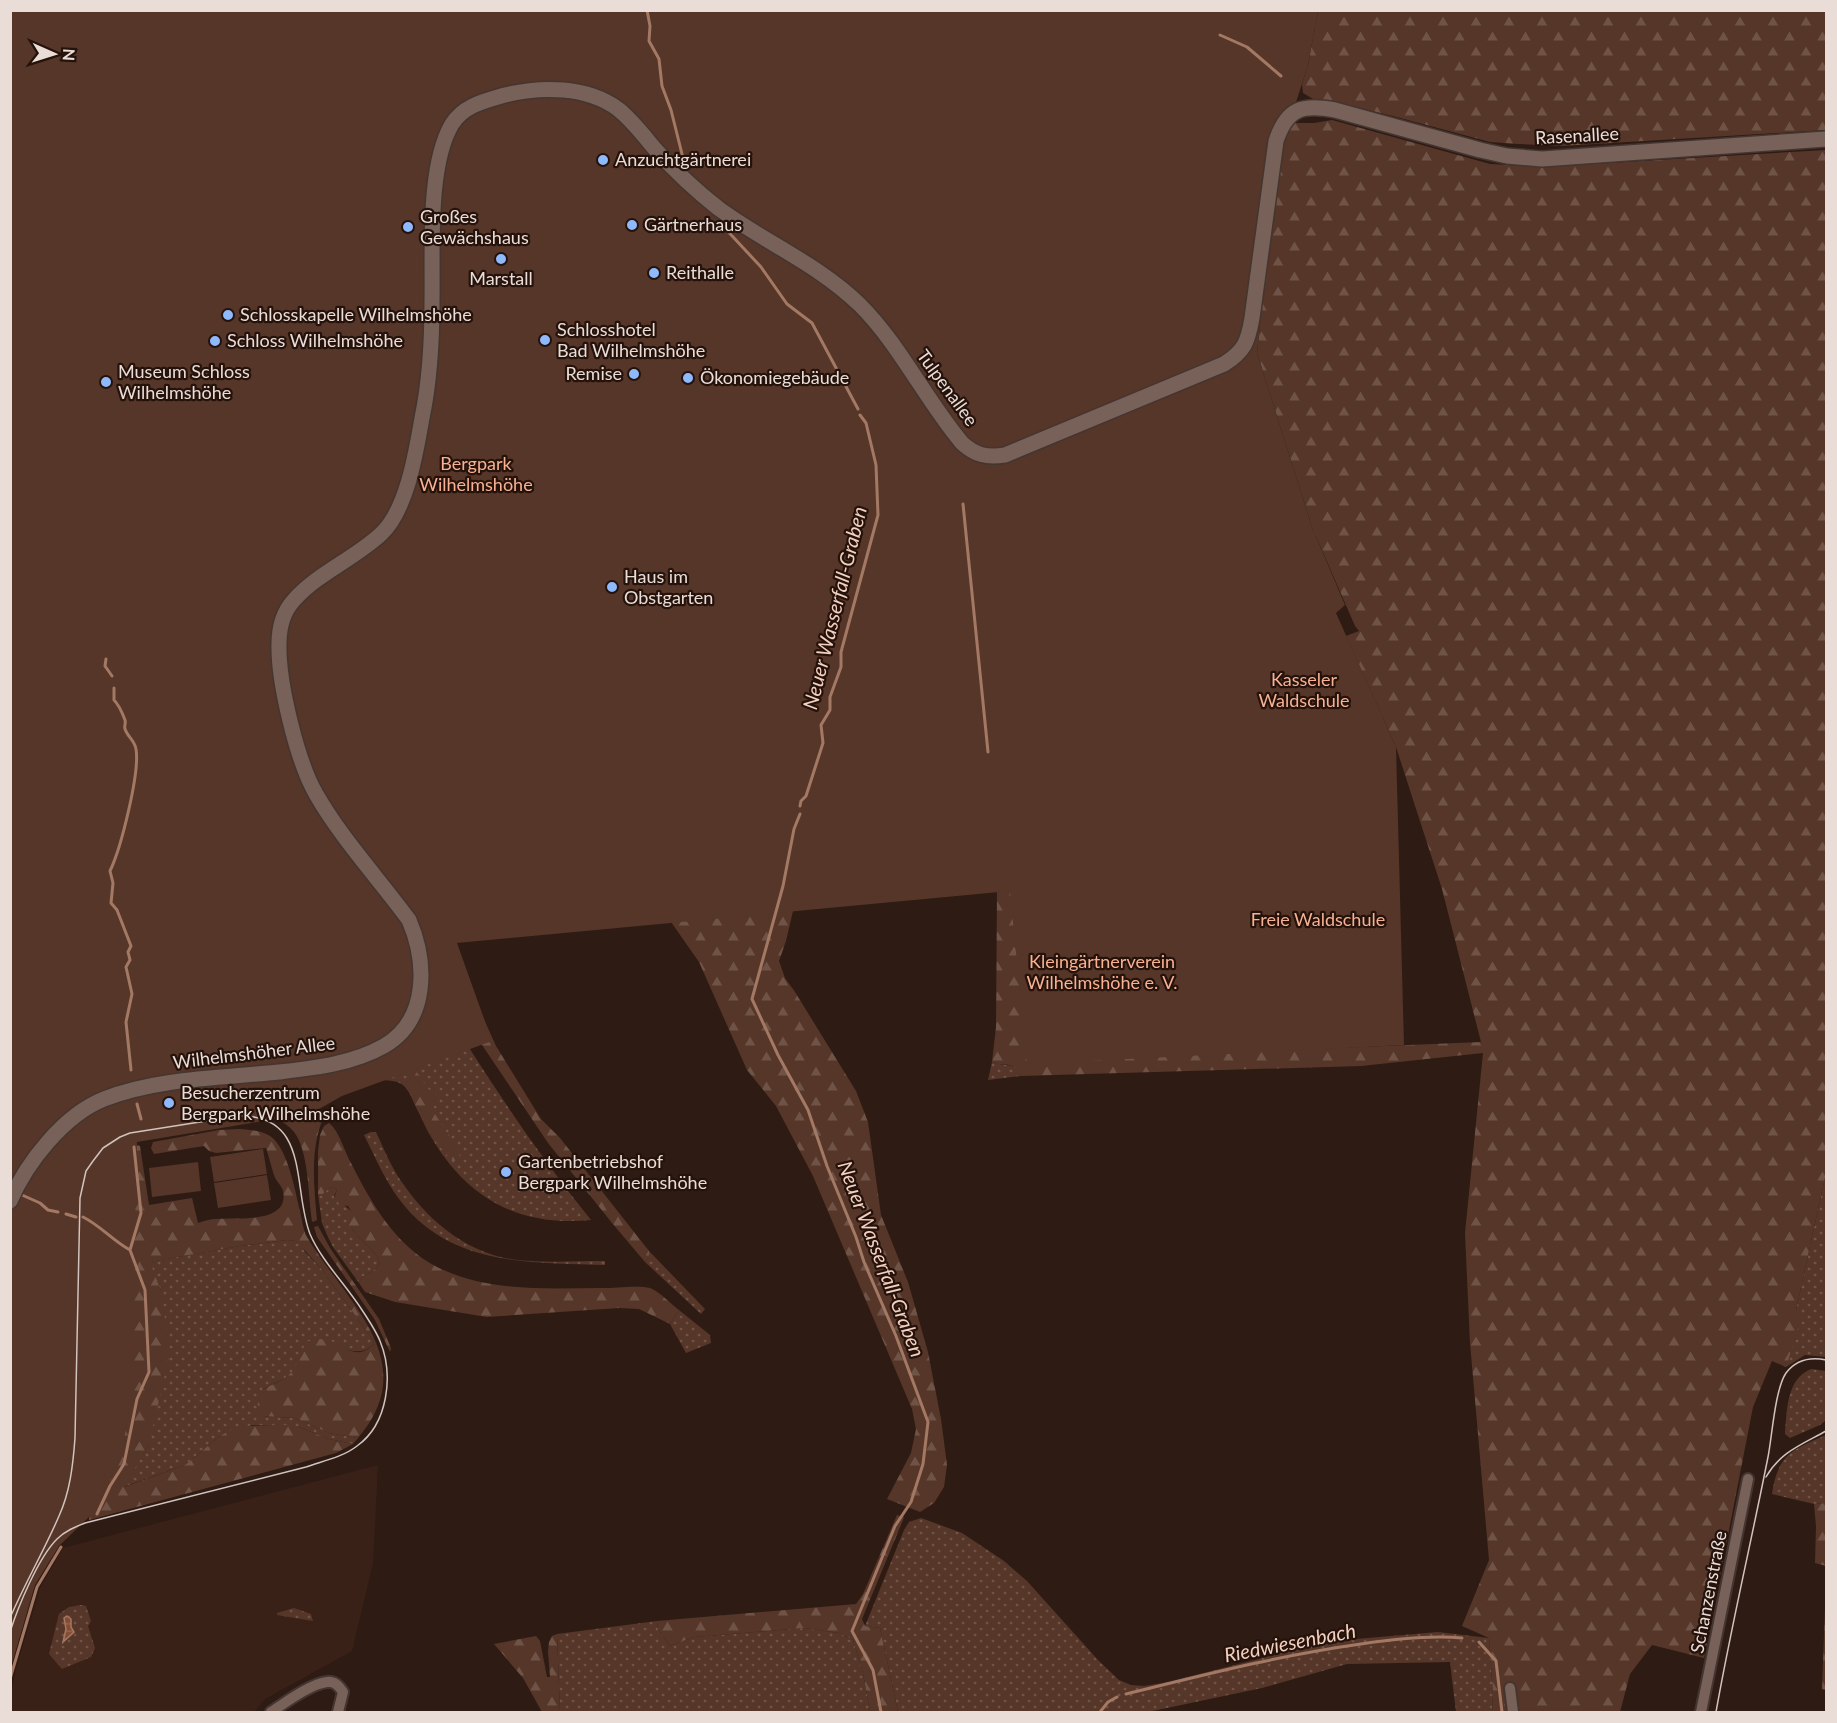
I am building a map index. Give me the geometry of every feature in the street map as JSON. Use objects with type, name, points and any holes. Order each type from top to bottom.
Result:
[{"type":"main road","name":"Tulpenallee","points":[[438,160],[445,138],[459,115],[466,109],[486,101],[536,89],[580,93],[610,104],[625,116],[680,176],[706,199],[831,280],[861,305],[883,332],[962,443],[978,454],[995,456],[1005,455],[1224,364],[1243,349],[1249,335],[1252,318],[1273,156],[1281,126],[1292,113],[1305,108],[1321,107],[1335,110]]},
{"type":"main road","name":"Rasenallee","points":[[1335,110],[1480,150],[1507,156],[1542,159],[1827,139]]},
{"type":"main road","name":"Wilhelmshöher Allee","points":[[10,1201],[28,1170],[55,1135],[84,1110],[102,1100],[136,1089],[167,1083],[309,1069],[338,1063],[383,1046],[404,1029],[413,1014],[421,984],[420,955],[416,937],[409,920],[328,813],[308,778],[298,750],[285,693],[279,645],[283,619],[295,599],[380,535],[394,517],[404,494],[426,399],[431,342],[433,230],[438,160]]},
{"type":"street","name":"Schanzenstraße","points":[[1701,1713],[1748,1479]]},
{"type":"street","points":[[271,1713],[313,1687],[329,1682],[338,1685],[343,1692],[338,1713]]},
{"type":"street","points":[[1510,1688],[1513,1713]]},
{"type":"shaded area","points":[[378,1465],[373,1563],[352,1651],[265,1699],[254,1712],[11,1712],[11,1695],[16,1669],[40,1588],[63,1548]]},
{"type":"shaded area","points":[[67,1616],[71,1619],[74,1632],[63,1642],[66,1629],[64,1618]]},
{"type":"green space","name":"Bergpark Wilhelmshöhe","points":[[11,11],[1318,11],[1308,65],[1282,146],[1270,229],[1257,353],[1312,527],[1345,605],[1336,613],[1396,747],[1404,1045],[1027,1064],[1010,891],[457,943],[492,1041],[342,1096],[312,1113],[137,1142],[131,1399],[120,1462],[92,1514],[59,1546],[35,1585],[11,1667]]},
{"type":"green space","points":[[1318,11],[1826,11],[1826,130],[1562,146],[1490,142],[1393,116],[1313,99],[1303,93],[1302,84]]},
{"type":"green space","name":"Kleingärtnerverein Wilhelmshöhe e. V.","points":[[1332,120],[1490,164],[1541,167],[1826,150],[1826,1173],[1796,1310],[1801,1319],[1786,1367],[1772,1361],[1753,1407],[1704,1658],[1652,1645],[1630,1674],[1620,1712],[1492,1712],[1489,1638],[1462,1626],[1489,1560],[1470,1343],[1465,1233],[1483,1053],[1361,1066],[1021,1076],[1014,1067],[992,1062],[996,1027],[997,889],[1012,887],[1193,1054],[1481,1042],[1442,889],[1396,747],[1346,636],[1359,631],[1312,527],[1257,353],[1270,229],[1282,146],[1292,123]]},
{"type":"green space","points":[[797,894],[779,961],[785,978],[856,1091],[868,1122],[881,1215],[908,1282],[928,1352],[947,1465],[944,1487],[934,1503],[920,1512],[887,1499],[911,1453],[916,1429],[912,1409],[813,1176],[776,1106],[747,1070],[699,962],[669,919]]},
{"type":"green space","points":[[469,986],[496,1046],[541,1119],[560,1138],[649,1251],[649,1258],[645,1262],[548,1143],[478,1039]]},
{"type":"green space","points":[[468,1046],[558,1178],[591,1220],[540,1219],[517,1213],[497,1204],[460,1176],[444,1157],[404,1086],[397,1082],[382,1080]]},
{"type":"green space","points":[[992,1062],[1015,1067],[1021,1076],[988,1080]]},
{"type":"green space","points":[[412,1068],[427,1088],[437,1095],[433,1111],[460,1152],[459,1158],[455,1161],[436,1141],[416,1107],[410,1091],[410,1077],[404,1070]]},
{"type":"green space","points":[[312,1096],[322,1121],[314,1157],[317,1220],[313,1222],[303,1150],[299,1140],[289,1127],[270,1115]]},
{"type":"green space","points":[[329,1123],[339,1136],[367,1193],[386,1222],[409,1248],[437,1267],[477,1281],[498,1285],[562,1288],[646,1287],[657,1292],[679,1310],[670,1324],[639,1309],[619,1308],[487,1317],[395,1302],[365,1292],[359,1283],[380,1264],[378,1257],[349,1226],[348,1217],[351,1211],[348,1206],[336,1204],[333,1201],[337,1190],[334,1187],[329,1188],[323,1194],[318,1194],[320,1135],[324,1126]]},
{"type":"green space","points":[[239,1129],[266,1134],[282,1150],[290,1170],[307,1237],[372,1333],[381,1357],[383,1383],[376,1410],[358,1438],[329,1433],[295,1418],[262,1416],[257,1411],[263,1389],[282,1380],[292,1372],[306,1342],[318,1339],[328,1340],[353,1352],[367,1350],[374,1344],[320,1267],[296,1241],[240,1246],[150,1262],[161,1291],[170,1352],[149,1444],[124,1487],[185,1465],[220,1436],[238,1426],[288,1425],[329,1439],[353,1444],[336,1453],[89,1520],[132,1144],[140,1146],[149,1205],[192,1198],[198,1223],[212,1219],[259,1217],[270,1214],[283,1202],[283,1191],[274,1175],[266,1148],[216,1153],[204,1146],[154,1154],[151,1148],[153,1142],[219,1130]]},
{"type":"green space","points":[[376,1132],[396,1173],[410,1193],[435,1220],[464,1242],[498,1256],[517,1260],[605,1261],[605,1265],[520,1261],[467,1249],[442,1238],[419,1221],[394,1192],[364,1135]]},
{"type":"green space","points":[[263,1149],[267,1174],[214,1182],[210,1157]]},
{"type":"green space","points":[[198,1162],[201,1191],[152,1197],[149,1168]]},
{"type":"green space","points":[[1826,1173],[1826,1357],[1805,1355],[1786,1367],[1783,1366],[1795,1338],[1796,1310]]},
{"type":"green space","points":[[267,1175],[271,1200],[218,1208],[214,1183]]},
{"type":"green space","points":[[334,1187],[337,1190],[334,1196],[337,1204],[343,1204],[351,1211],[349,1226],[378,1257],[380,1264],[359,1283],[333,1247],[322,1223],[318,1194],[323,1194],[329,1188]]},
{"type":"green space","points":[[318,1226],[330,1248],[379,1319],[391,1348],[390,1352],[375,1320],[317,1237],[314,1227]]},
{"type":"green space","points":[[287,1240],[296,1241],[301,1245],[320,1267],[374,1344],[368,1349],[355,1351],[322,1339],[299,1359],[295,1370],[263,1389],[262,1416],[295,1418],[329,1433],[358,1438],[353,1444],[329,1439],[299,1427],[252,1425],[220,1436],[185,1465],[123,1487],[149,1444],[161,1291],[149,1262]]},
{"type":"green space","points":[[649,1251],[705,1309],[701,1314],[645,1262],[649,1258]]},
{"type":"green space","points":[[679,1310],[710,1335],[711,1343],[686,1353],[670,1324]]},
{"type":"green space","points":[[1811,1369],[1826,1371],[1826,1420],[1790,1438],[1785,1434],[1789,1397],[1797,1380]]},
{"type":"green space","points":[[1826,1435],[1826,1503],[1814,1504],[1772,1494],[1778,1470],[1788,1455]]},
{"type":"green space","points":[[1826,1503],[1826,1566],[1815,1563],[1814,1504]]},
{"type":"green space","points":[[897,1515],[904,1517],[903,1520],[862,1619],[865,1626],[880,1628],[898,1712],[870,1712],[863,1673],[853,1640],[839,1633],[804,1628],[694,1637],[670,1646],[658,1629],[657,1621],[856,1604],[863,1594]]},
{"type":"green space","points":[[921,1518],[962,1533],[1004,1561],[1027,1581],[1098,1660],[1119,1680],[1131,1685],[1144,1686],[1168,1682],[1306,1647],[1356,1639],[1438,1632],[1489,1638],[1492,1712],[1456,1712],[1450,1662],[1347,1664],[1262,1688],[1148,1712],[898,1712],[880,1628],[865,1626],[904,1530],[909,1522]]},
{"type":"green space","points":[[1826,1581],[1826,1690],[1822,1689]]},
{"type":"green space","points":[[86,1606],[91,1621],[88,1626],[95,1648],[91,1657],[62,1669],[49,1654],[59,1614],[69,1607]]},
{"type":"green space","points":[[294,1608],[311,1614],[313,1621],[277,1615],[277,1613]]},
{"type":"green space","points":[[657,1621],[658,1629],[670,1646],[694,1637],[804,1628],[839,1633],[853,1640],[863,1673],[870,1712],[560,1712],[557,1634]]},
{"type":"green space","points":[[557,1634],[560,1712],[542,1712],[523,1678],[494,1644],[536,1636],[540,1641],[547,1677],[550,1677],[549,1642],[552,1636]]},
{"type":"waterway","points":[[647,10],[650,26],[649,41],[659,59],[662,86],[671,110],[685,166]]},
{"type":"waterway","points":[[1220,35],[1247,47],[1281,76]]},
{"type":"waterway","name":"Neuer Wasserfall-Graben","points":[[721,224],[761,267],[787,304],[812,323],[858,409]]},
{"type":"waterway","name":"Neuer Wasserfall-Graben","points":[[800,806],[806,796],[823,743],[821,725],[830,710],[830,697],[841,667],[841,652],[878,515],[876,465],[866,423],[860,415]]},
{"type":"waterway","points":[[963,504],[988,752]]},
{"type":"waterway","points":[[106,659],[105,666],[112,676]]},
{"type":"waterway","points":[[114,688],[114,700],[122,711],[125,729],[136,749],[135,775],[129,810],[110,871],[113,883],[111,903],[117,910],[131,946],[128,952],[130,960],[126,967],[132,994],[126,1022],[131,1070]]},
{"type":"waterway","name":"Neuer Wasserfall-Graben","points":[[800,814],[794,829],[783,886],[752,999],[778,1055],[808,1110],[827,1166],[928,1422],[923,1464],[911,1502],[895,1526],[852,1631],[873,1670],[881,1712]]},
{"type":"waterway","points":[[137,1104],[141,1119]]},
{"type":"waterway","points":[[130,1250],[141,1213],[134,1147]]},
{"type":"waterway","points":[[22,1195],[40,1203],[48,1210],[58,1212]]},
{"type":"waterway","points":[[66,1214],[76,1217]]},
{"type":"waterway","points":[[83,1217],[130,1250],[145,1290],[149,1372],[137,1399],[124,1464],[110,1486],[97,1514]]},
{"type":"waterway","points":[[10,1679],[37,1587],[61,1547]]},
{"type":"waterway","name":"Riedwiesenbach","points":[[1126,1694],[1243,1666],[1331,1649],[1411,1638],[1462,1638]]},
{"type":"waterway","name":"Riedwiesenbach","points":[[1479,1642],[1496,1661],[1502,1712]]},
{"type":"waterway","name":"Riedwiesenbach","points":[[1100,1712],[1108,1702],[1117,1697]]},
{"type":"tram line","points":[[10,1618],[59,1516],[70,1478],[75,1438],[80,1198],[86,1171],[103,1148],[130,1133],[238,1116],[261,1119],[278,1127],[288,1140],[295,1157],[310,1234],[367,1317],[380,1341],[387,1369],[387,1383],[382,1412],[376,1425],[357,1446],[333,1458],[306,1467],[85,1523],[67,1531],[50,1547],[36,1570],[10,1632]]},
{"type":"tram line","points":[[1716,1712],[1782,1380],[1786,1373],[1799,1362],[1809,1359],[1826,1360]]},
{"type":"tram line","points":[[1766,1477],[1785,1455],[1826,1431]]},
{"type":"place","name":"Anzuchtgärtnerei","points":[[603,160]]},
{"type":"place","name":"Gärtnerhaus","points":[[632,225]]},
{"type":"place","name":"Großes Gewächshaus","points":[[408,227]]},
{"type":"place","name":"Marstall","points":[[501,259]]},
{"type":"place","name":"Reithalle","points":[[654,273]]},
{"type":"place","name":"Schlosskapelle Wilhelmshöhe","points":[[228,315]]},
{"type":"place","name":"Schlosshotel Bad Wilhelmshöhe","points":[[545,340]]},
{"type":"place","name":"Schloss Wilhelmshöhe","points":[[215,341]]},
{"type":"place","name":"Remise","points":[[634,374]]},
{"type":"place","name":"Ökonomiegebäude","points":[[688,378]]},
{"type":"place","name":"Museum Schloss Wilhelmshöhe","points":[[106,382]]},
{"type":"place","name":"Haus im Obstgarten","points":[[612,587]]},
{"type":"place","name":"Besucherzentrum Bergpark Wilhelmshöhe","points":[[169,1103]]},
{"type":"place","name":"Gartenbetriebshof Bergpark Wilhelmshöhe","points":[[506,1172]]},
{"type":"park label","name":"Kasseler Waldschule","points":[[1304,690]]},
{"type":"park label","name":"Freie Waldschule","points":[[1318,920]]}]
